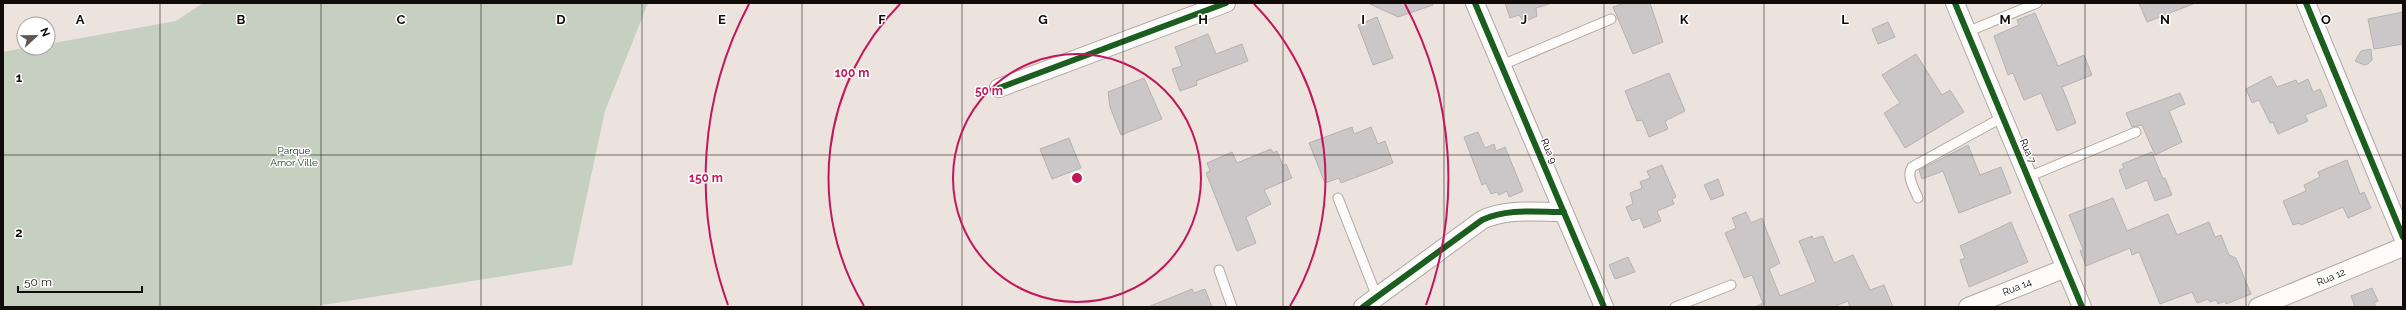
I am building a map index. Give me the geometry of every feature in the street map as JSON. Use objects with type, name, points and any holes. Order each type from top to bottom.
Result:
[{"type":"street","points":[[999,88],[1226,3]]},
{"type":"street","name":"Rua 9","points":[[1475,3],[1604,307]]},
{"type":"street","name":"Rua 7","points":[[1955,3],[2082,307]]},
{"type":"street","points":[[2306,3],[2403,236]]},
{"type":"street","points":[[1370,302],[1487,217],[1512,212],[1564,212]]},
{"type":"street","name":"Rua 12","points":[[2258,307],[2403,247]]},
{"type":"street","name":"Rua 14","points":[[1968,307],[2066,268]]},
{"type":"lane","points":[[1967,32],[2037,3]]},
{"type":"lane","points":[[1502,65],[1611,19]]},
{"type":"lane","points":[[1918,198],[1909,176],[1909,172],[1912,167],[2003,117]]},
{"type":"lane","points":[[2028,177],[2136,132]]},
{"type":"lane","points":[[1338,198],[1370,302]]},
{"type":"lane","points":[[1219,270],[1232,307]]},
{"type":"lane","points":[[1675,307],[1731,285]]},
{"type":"green space","name":"Parque Amor Ville","points":[[203,3],[648,3],[605,111],[572,265],[310,307],[3,307],[3,52],[16,50],[16,56],[56,56],[56,43],[176,21]]},
{"type":"building","points":[[1368,3],[1432,3],[1433,5],[1398,17]]},
{"type":"building","points":[[1505,3],[1549,4],[1536,8],[1537,16],[1524,22],[1519,15],[1510,18]]},
{"type":"building","points":[[1624,3],[1650,3],[1663,42],[1633,54],[1613,7]]},
{"type":"building","points":[[2139,3],[2193,3],[2193,4],[2147,22]]},
{"type":"building","points":[[2403,12],[2403,44],[2374,49],[2368,19]]},
{"type":"building","points":[[2035,13],[2058,66],[2084,55],[2092,75],[2062,87],[2076,123],[2057,131],[2041,93],[2024,100],[2013,73],[2008,75],[1994,36],[2019,25],[2017,20]]},
{"type":"building","points":[[1377,17],[1393,58],[1373,65],[1358,25]]},
{"type":"building","points":[[1888,22],[1895,37],[1878,44],[1872,29]]},
{"type":"building","points":[[1208,34],[1216,54],[1242,44],[1248,61],[1196,81],[1197,85],[1180,91],[1172,69],[1182,66],[1175,47]]},
{"type":"building","points":[[2371,49],[2372,60],[2368,64],[2364,65],[2355,61],[2361,51]]},
{"type":"building","points":[[1916,54],[1942,95],[1950,90],[1964,112],[1905,148],[1884,113],[1900,103],[1882,75]]},
{"type":"building","points":[[1669,73],[1685,111],[1665,121],[1668,129],[1649,137],[1642,120],[1637,121],[1625,91]]},
{"type":"building","points":[[2271,76],[2277,87],[2296,80],[2298,84],[2308,79],[2313,92],[2320,89],[2327,106],[2305,115],[2308,121],[2278,134],[2273,122],[2270,123],[2259,100],[2252,103],[2246,89]]},
{"type":"building","points":[[1144,78],[1162,119],[1121,135],[1110,107],[1108,92]]},
{"type":"building","points":[[2180,93],[2185,104],[2169,111],[2182,142],[2155,155],[2142,125],[2132,127],[2126,113]]},
{"type":"building","points":[[1352,127],[1354,134],[1371,127],[1378,144],[1385,141],[1393,163],[1341,183],[1339,178],[1325,183],[1309,143]]},
{"type":"building","points":[[1478,132],[1485,148],[1494,144],[1496,151],[1505,147],[1523,191],[1509,197],[1507,191],[1499,195],[1497,192],[1491,194],[1486,183],[1482,185],[1464,137]]},
{"type":"building","points":[[1069,138],[1081,168],[1052,179],[1040,149]]},
{"type":"building","points":[[1968,145],[1980,175],[2001,167],[2011,193],[1959,213],[1943,171],[1922,179],[1919,170]]},
{"type":"building","points":[[1271,149],[1273,153],[1277,151],[1283,166],[1286,164],[1292,178],[1264,190],[1271,204],[1246,217],[1256,243],[1237,251],[1206,173],[1210,171],[1207,163],[1232,152],[1237,163]]},
{"type":"building","points":[[2152,152],[2163,179],[2165,178],[2172,195],[2155,201],[2147,180],[2126,189],[2119,170],[2124,168],[2122,164]]},
{"type":"building","points":[[2347,160],[2360,194],[2364,192],[2371,208],[2348,218],[2343,207],[2301,225],[2300,223],[2293,225],[2283,201],[2306,191],[2304,185],[2320,177],[2318,172]]},
{"type":"building","points":[[1662,165],[1676,197],[1672,199],[1674,204],[1657,211],[1661,221],[1644,228],[1640,218],[1632,221],[1626,207],[1633,204],[1630,193],[1642,188],[1640,182],[1650,178],[1647,171]]},
{"type":"building","points":[[1718,179],[1724,195],[1711,200],[1704,185]]},
{"type":"building","points":[[2113,198],[2127,231],[2168,214],[2177,235],[2209,222],[2215,237],[2221,235],[2229,255],[2236,258],[2251,294],[2226,304],[2225,301],[2218,304],[2216,300],[2210,302],[2208,299],[2197,303],[2192,292],[2160,304],[2139,252],[2132,255],[2130,248],[2086,266],[2080,251],[2083,249],[2069,215]]},
{"type":"building","points":[[1746,212],[1751,223],[1762,218],[1780,263],[1769,269],[1780,296],[1816,282],[1799,241],[1812,236],[1813,239],[1823,236],[1834,263],[1853,255],[1870,290],[1884,285],[1893,307],[1850,307],[1848,301],[1833,307],[1755,307],[1763,303],[1752,275],[1744,278],[1725,233],[1736,228],[1732,218]]},
{"type":"building","points":[[2011,222],[2028,262],[1969,287],[1960,260],[1965,258],[1960,246]]},
{"type":"building","points":[[1628,257],[1635,272],[1615,279],[1609,265]]},
{"type":"building","points":[[2372,288],[2378,301],[2374,303],[2376,307],[2355,307],[2351,296]]},
{"type":"building","points":[[1192,289],[1194,293],[1205,289],[1212,307],[1148,307]]},
{"type":"cycle path","points":[[999,88],[1226,3]]},
{"type":"cycle path","points":[[1475,3],[1604,307]]},
{"type":"cycle path","points":[[1955,3],[2082,307]]},
{"type":"cycle path","points":[[2306,3],[2403,237]]},
{"type":"cycle path","points":[[1363,307],[1482,220],[1492,216],[1512,212],[1564,212]]}]
